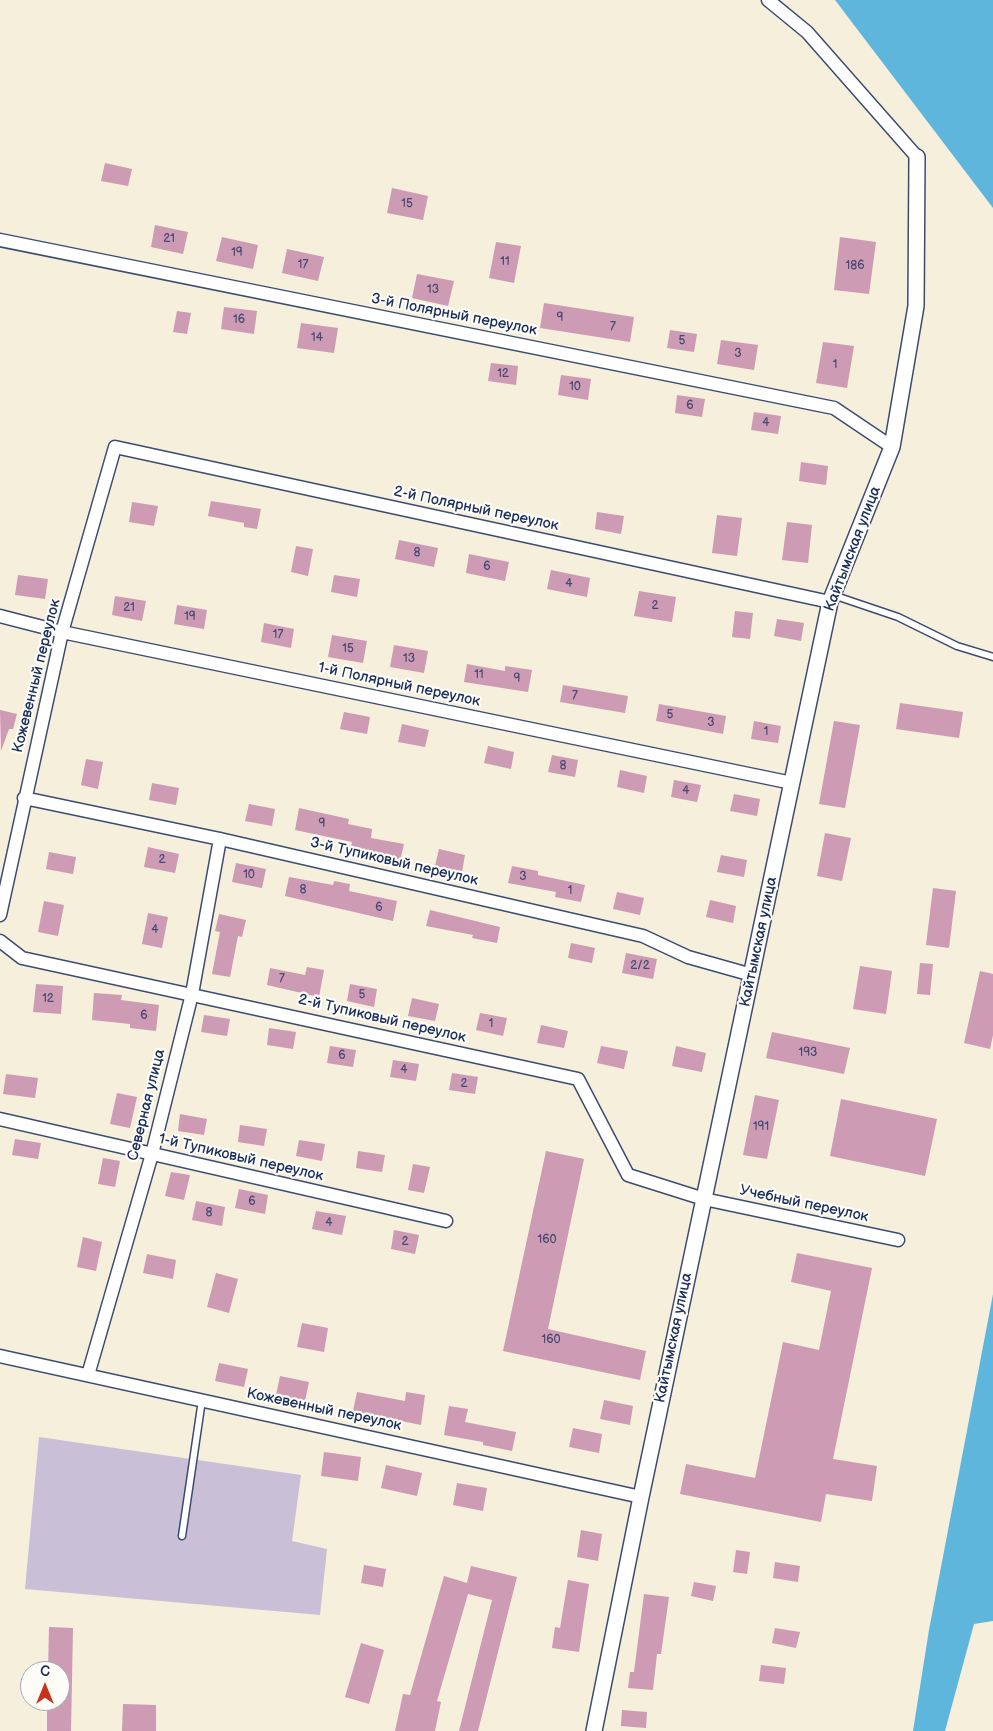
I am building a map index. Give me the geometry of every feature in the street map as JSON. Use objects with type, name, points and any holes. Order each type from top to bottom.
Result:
[{"type":"street","points":[[768,0],[807,32],[917,157]]},
{"type":"street","name":"Кайтымская улица","points":[[594,1731],[640,1497],[832,598],[892,447],[916,306],[917,157]]},
{"type":"street","name":"3-й Полярный переулок","points":[[0,240],[834,408],[892,447]]},
{"type":"street","name":"2-й Полярный переулок","points":[[115,447],[832,598]]},
{"type":"street","name":"Кожевенный переулок","points":[[0,915],[24,798],[62,632],[115,447]]},
{"type":"street","name":"1-й Полярный переулок","points":[[0,616],[62,632],[792,783]]},
{"type":"street","name":"3-й Тупиковый переулок","points":[[24,798],[220,839],[643,936],[688,956],[752,975]]},
{"type":"street","name":"Северная улица","points":[[88,1376],[152,1154],[192,994],[220,839]]},
{"type":"street","name":"2-й Тупиковый переулок","points":[[0,942],[22,958],[578,1079],[628,1175],[704,1199]]},
{"type":"street","name":"1-й Тупиковый переулок","points":[[0,1119],[446,1221]]},
{"type":"street","name":"Учебный переулок","points":[[704,1199],[898,1240]]},
{"type":"street","name":"Кожевенный переулок","points":[[0,1356],[640,1497]]},
{"type":"lane","points":[[832,598],[898,617],[957,646],[993,657]]},
{"type":"lane","points":[[182,1536],[202,1400]]},
{"type":"shaded area","points":[[39,1437],[301,1475],[292,1541],[327,1549],[320,1615],[25,1589]]},
{"type":"water","points":[[835,0],[993,0],[993,208]]},
{"type":"water","points":[[993,1294],[993,1621],[974,1624],[945,1731],[913,1731],[929,1630]]},
{"type":"building","points":[[105,163],[132,169],[128,186],[101,181]]},
{"type":"building","points":[[392,188],[428,196],[423,220],[387,213]]},
{"type":"building","points":[[155,225],[188,232],[183,254],[151,247]]},
{"type":"building","points":[[222,237],[258,245],[253,269],[216,261]]},
{"type":"building","points":[[840,237],[876,242],[869,294],[834,290]]},
{"type":"building","points":[[496,242],[521,246],[514,283],[489,278]]},
{"type":"building","points":[[287,249],[324,257],[318,281],[282,273]]},
{"type":"building","points":[[417,274],[454,281],[448,306],[412,298]]},
{"type":"building","points":[[544,303],[634,317],[630,342],[540,328]]},
{"type":"building","points":[[224,307],[257,311],[254,334],[221,329]]},
{"type":"building","points":[[177,311],[191,313],[187,334],[173,332]]},
{"type":"building","points":[[301,323],[338,328],[334,353],[297,348]]},
{"type":"building","points":[[670,330],[697,334],[694,352],[667,348]]},
{"type":"building","points":[[721,340],[758,345],[754,370],[717,364]]},
{"type":"building","points":[[823,342],[854,346],[847,388],[816,383]]},
{"type":"building","points":[[491,363],[518,366],[516,385],[488,381]]},
{"type":"building","points":[[561,375],[591,379],[588,400],[558,395]]},
{"type":"building","points":[[677,395],[705,399],[702,417],[675,413]]},
{"type":"building","points":[[754,412],[781,416],[778,434],[751,430]]},
{"type":"building","points":[[801,462],[828,466],[826,485],[799,481]]},
{"type":"building","points":[[211,501],[261,509],[257,529],[244,527],[244,523],[208,516]]},
{"type":"building","points":[[132,502],[158,506],[154,526],[129,522]]},
{"type":"building","points":[[597,512],[624,516],[621,534],[595,529]]},
{"type":"building","points":[[717,515],[742,518],[737,556],[712,553]]},
{"type":"building","points":[[787,522],[812,525],[808,563],[782,560]]},
{"type":"building","points":[[399,540],[438,548],[434,567],[395,559]]},
{"type":"building","points":[[296,546],[313,549],[308,576],[291,572]]},
{"type":"building","points":[[469,554],[509,562],[505,581],[466,573]]},
{"type":"building","points":[[551,570],[590,578],[587,597],[547,589]]},
{"type":"building","points":[[18,575],[48,579],[45,599],[15,595]]},
{"type":"building","points":[[334,575],[360,579],[357,597],[331,592]]},
{"type":"building","points":[[639,591],[676,597],[672,622],[634,616]]},
{"type":"building","points":[[115,596],[146,601],[142,621],[112,615]]},
{"type":"building","points":[[177,605],[207,610],[204,629],[174,624]]},
{"type":"building","points":[[735,611],[753,613],[750,639],[732,637]]},
{"type":"building","points":[[777,619],[804,623],[801,641],[774,636]]},
{"type":"building","points":[[264,623],[294,629],[291,648],[261,642]]},
{"type":"building","points":[[332,635],[367,641],[363,663],[328,657]]},
{"type":"building","points":[[394,645],[428,651],[424,673],[390,667]]},
{"type":"building","points":[[467,664],[505,671],[505,666],[532,670],[528,692],[464,682]]},
{"type":"building","points":[[563,685],[628,696],[625,713],[560,702]]},
{"type":"building","points":[[900,703],[963,712],[959,738],[896,729]]},
{"type":"building","points":[[659,704],[726,716],[723,734],[656,721]]},
{"type":"building","points":[[0,710],[17,714],[13,729],[9,729],[1,751]]},
{"type":"building","points":[[344,712],[370,717],[367,734],[340,729]]},
{"type":"building","points":[[754,721],[781,726],[778,743],[751,739]]},
{"type":"building","points":[[834,721],[860,725],[845,808],[819,804]]},
{"type":"building","points":[[402,724],[429,730],[425,747],[398,742]]},
{"type":"building","points":[[488,746],[514,752],[511,769],[484,763]]},
{"type":"building","points":[[552,755],[578,760],[575,777],[548,772]]},
{"type":"building","points":[[86,759],[103,762],[98,789],[81,785]]},
{"type":"building","points":[[620,770],[647,776],[644,793],[617,787]]},
{"type":"building","points":[[674,780],[701,785],[697,802],[671,797]]},
{"type":"building","points":[[152,783],[179,788],[176,805],[149,800]]},
{"type":"building","points":[[734,794],[760,799],[757,816],[730,811]]},
{"type":"building","points":[[249,804],[275,809],[272,826],[245,821]]},
{"type":"building","points":[[299,808],[349,819],[348,824],[372,829],[371,838],[404,844],[400,861],[350,852],[352,842],[295,830]]},
{"type":"building","points":[[825,833],[851,838],[842,881],[817,876]]},
{"type":"building","points":[[148,847],[179,854],[175,873],[144,867]]},
{"type":"building","points":[[439,849],[465,855],[462,872],[435,866]]},
{"type":"building","points":[[49,852],[76,857],[73,874],[46,869]]},
{"type":"building","points":[[721,855],[747,860],[744,877],[717,872]]},
{"type":"building","points":[[236,863],[266,869],[262,888],[232,882]]},
{"type":"building","points":[[512,866],[538,871],[538,875],[585,885],[581,902],[555,897],[556,892],[508,883]]},
{"type":"building","points":[[289,877],[333,885],[334,881],[350,884],[349,891],[397,901],[393,921],[285,896]]},
{"type":"building","points":[[933,888],[956,891],[949,948],[926,945]]},
{"type":"building","points":[[617,892],[644,898],[640,915],[613,909]]},
{"type":"building","points":[[710,900],[736,906],[733,923],[706,917]]},
{"type":"building","points":[[44,901],[64,905],[58,936],[38,932]]},
{"type":"building","points":[[430,910],[500,927],[497,943],[472,938],[473,935],[426,926]]},
{"type":"building","points":[[148,913],[168,917],[162,948],[142,944]]},
{"type":"building","points":[[219,914],[246,920],[242,937],[238,936],[230,977],[212,974],[220,932],[215,931]]},
{"type":"building","points":[[571,943],[595,948],[592,963],[568,958]]},
{"type":"building","points":[[626,953],[657,959],[653,979],[622,973]]},
{"type":"building","points":[[920,963],[933,964],[930,995],[917,994]]},
{"type":"building","points":[[860,966],[892,971],[886,1014],[853,1009]]},
{"type":"building","points":[[307,967],[324,970],[319,997],[267,985],[270,968],[305,975]]},
{"type":"building","points":[[980,971],[993,974],[993,1035],[990,1049],[964,1043]]},
{"type":"building","points":[[36,984],[63,986],[61,1014],[33,1012]]},
{"type":"building","points":[[350,984],[377,989],[374,1007],[347,1001]]},
{"type":"building","points":[[94,993],[122,995],[121,1000],[159,1005],[156,1031],[130,1028],[130,1024],[92,1020]]},
{"type":"building","points":[[412,998],[439,1004],[435,1021],[408,1016]]},
{"type":"building","points":[[480,1013],[507,1018],[503,1036],[476,1030]]},
{"type":"building","points":[[204,1015],[230,1019],[227,1036],[201,1032]]},
{"type":"building","points":[[541,1025],[568,1031],[564,1048],[537,1043]]},
{"type":"building","points":[[269,1028],[296,1032],[293,1049],[267,1045]]},
{"type":"building","points":[[772,1032],[850,1048],[844,1074],[766,1058]]},
{"type":"building","points":[[330,1046],[356,1050],[353,1067],[327,1063]]},
{"type":"building","points":[[601,1046],[628,1051],[624,1069],[597,1063]]},
{"type":"building","points":[[676,1046],[706,1053],[702,1072],[672,1066]]},
{"type":"building","points":[[393,1060],[419,1064],[416,1081],[390,1077]]},
{"type":"building","points":[[452,1073],[478,1077],[475,1094],[449,1090]]},
{"type":"building","points":[[6,1074],[38,1078],[35,1098],[3,1094]]},
{"type":"building","points":[[117,1093],[137,1097],[130,1128],[110,1124]]},
{"type":"building","points":[[755,1095],[779,1100],[767,1159],[743,1155]]},
{"type":"building","points":[[841,1099],[937,1119],[925,1176],[830,1156]]},
{"type":"building","points":[[180,1114],[207,1119],[204,1135],[178,1131]]},
{"type":"building","points":[[240,1125],[267,1129],[264,1146],[238,1142]]},
{"type":"building","points":[[15,1139],[41,1143],[38,1159],[12,1155]]},
{"type":"building","points":[[299,1140],[325,1144],[322,1161],[296,1156]]},
{"type":"building","points":[[358,1151],[385,1155],[382,1172],[356,1168]]},
{"type":"building","points":[[546,1151],[584,1159],[548,1329],[646,1351],[640,1380],[503,1351]]},
{"type":"building","points":[[103,1158],[120,1161],[115,1187],[98,1184]]},
{"type":"building","points":[[413,1164],[430,1167],[424,1193],[408,1190]]},
{"type":"building","points":[[171,1172],[190,1175],[184,1200],[165,1196]]},
{"type":"building","points":[[239,1189],[268,1195],[265,1214],[235,1208]]},
{"type":"building","points":[[196,1201],[225,1207],[222,1226],[192,1220]]},
{"type":"building","points":[[316,1211],[346,1216],[342,1235],[312,1229]]},
{"type":"building","points":[[394,1230],[419,1235],[415,1254],[391,1249]]},
{"type":"building","points":[[83,1237],[102,1242],[96,1271],[77,1267]]},
{"type":"building","points":[[797,1253],[872,1268],[833,1459],[877,1466],[872,1501],[826,1494],[821,1522],[680,1494],[686,1464],[755,1478],[783,1342],[819,1350],[831,1291],[791,1282]]},
{"type":"building","points":[[147,1254],[176,1260],[173,1279],[143,1273]]},
{"type":"building","points":[[216,1273],[238,1279],[229,1313],[207,1307]]},
{"type":"building","points":[[302,1323],[328,1328],[324,1352],[297,1347]]},
{"type":"building","points":[[219,1363],[248,1369],[244,1387],[215,1381]]},
{"type":"building","points":[[280,1376],[309,1382],[305,1401],[276,1395]]},
{"type":"building","points":[[357,1392],[405,1401],[406,1392],[425,1395],[421,1425],[353,1411]]},
{"type":"building","points":[[604,1400],[633,1406],[630,1425],[600,1419]]},
{"type":"building","points":[[449,1406],[468,1409],[465,1422],[516,1432],[512,1451],[483,1445],[483,1442],[444,1435]]},
{"type":"building","points":[[573,1428],[602,1434],[599,1453],[569,1447]]},
{"type":"building","points":[[324,1452],[361,1457],[358,1481],[321,1476]]},
{"type":"building","points":[[386,1465],[422,1473],[417,1496],[381,1488]]},
{"type":"building","points":[[457,1483],[487,1488],[483,1511],[453,1505]]},
{"type":"building","points":[[581,1530],[602,1534],[598,1561],[577,1557]]},
{"type":"building","points":[[736,1550],[750,1552],[747,1574],[733,1572]]},
{"type":"building","points":[[775,1562],[800,1566],[798,1582],[773,1578]]},
{"type":"building","points":[[364,1565],[386,1569],[383,1587],[361,1583]]},
{"type":"building","points":[[471,1566],[517,1577],[478,1731],[459,1731],[492,1600],[468,1594],[437,1701],[441,1702],[435,1731],[395,1731],[403,1694],[410,1695],[444,1576],[467,1583]]},
{"type":"building","points":[[568,1580],[589,1584],[579,1652],[552,1648],[555,1627],[560,1628]]},
{"type":"building","points":[[694,1582],[716,1586],[713,1601],[691,1596]]},
{"type":"building","points":[[644,1594],[669,1597],[661,1654],[657,1654],[653,1690],[628,1688],[630,1672],[634,1672]]},
{"type":"building","points":[[49,1627],[73,1628],[71,1731],[47,1731],[47,1711],[70,1711],[70,1661],[48,1661]]},
{"type":"building","points":[[775,1628],[800,1632],[796,1648],[772,1643]]},
{"type":"building","points":[[361,1643],[384,1650],[369,1704],[345,1697]]},
{"type":"building","points":[[761,1665],[786,1668],[784,1684],[759,1681]]},
{"type":"building","points":[[123,1704],[156,1705],[156,1731],[122,1731]]},
{"type":"building","points":[[622,1710],[647,1712],[646,1728],[621,1726]]}]
